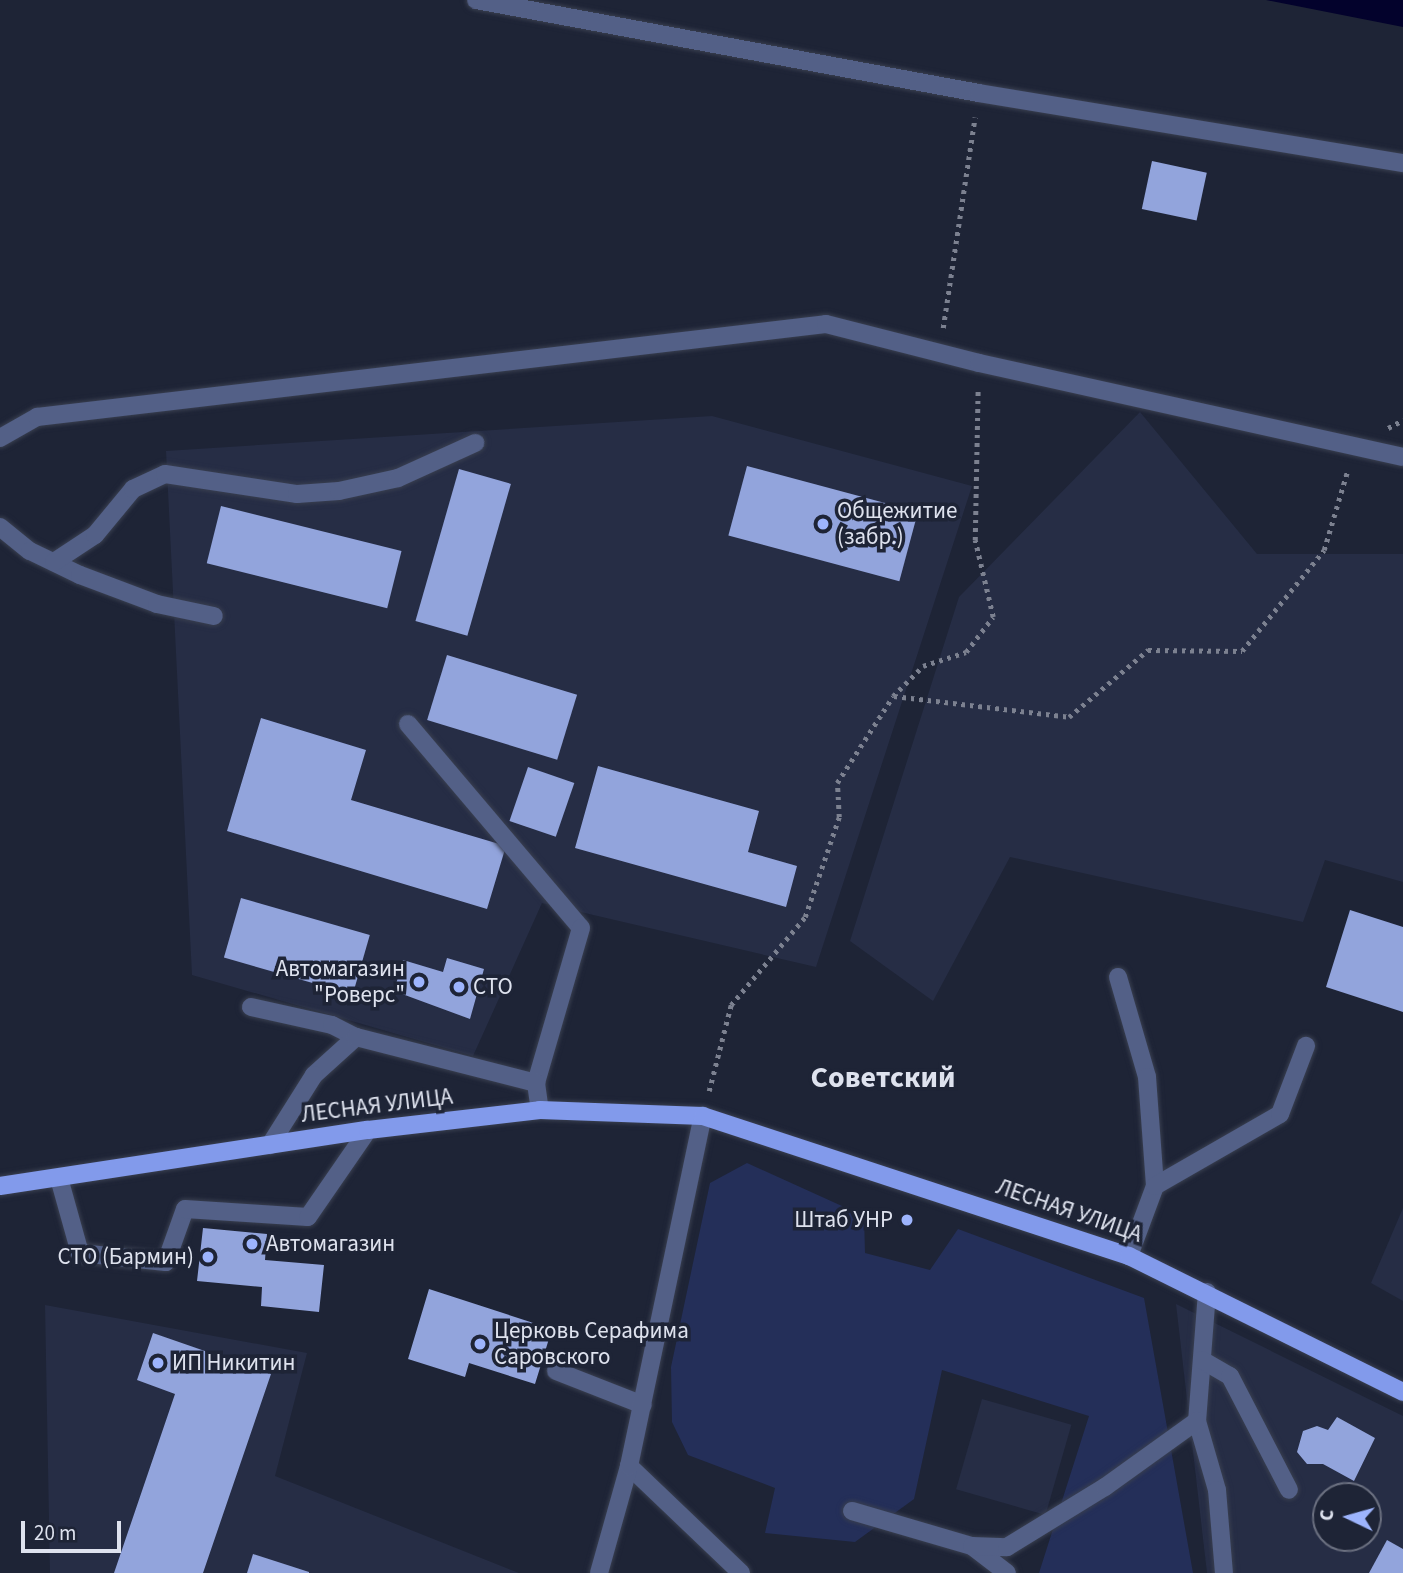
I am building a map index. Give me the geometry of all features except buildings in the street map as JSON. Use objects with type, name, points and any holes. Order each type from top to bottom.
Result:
[{"type":"main road","name":"ЛЕСНАЯ УЛИЦА","points":[[0,1186],[368,1130],[540,1110],[703,1116],[1129,1256],[1403,1392]]},
{"type":"street","points":[[476,0],[979,93],[1403,163]]},
{"type":"street","points":[[0,438],[37,417],[827,324],[979,363],[1403,457]]},
{"type":"street","points":[[54,562],[95,535],[133,489],[165,474],[297,494],[339,491],[398,478],[475,443]]},
{"type":"street","points":[[0,527],[54,562],[157,604],[214,616]]},
{"type":"street","points":[[408,723],[581,928],[536,1083],[540,1110]]},
{"type":"street","points":[[1118,977],[1147,1077],[1155,1186],[1129,1256]]},
{"type":"street","points":[[250,1007],[332,1025],[356,1037],[536,1083]]},
{"type":"street","points":[[270,1144],[314,1075],[356,1037]]},
{"type":"street","points":[[1155,1186],[1280,1114],[1306,1046]]},
{"type":"street","points":[[599,1573],[643,1405],[703,1116]]},
{"type":"street","points":[[59,1178],[80,1254],[166,1262],[185,1209],[308,1217],[368,1130]]},
{"type":"street","points":[[1206,1292],[1198,1421],[1217,1490],[1224,1573]]},
{"type":"street","points":[[1202,1360],[1230,1376],[1289,1490]]},
{"type":"street","points":[[556,1371],[643,1405]]},
{"type":"street","points":[[852,1511],[972,1546],[1007,1548],[1105,1488],[1198,1421]]},
{"type":"street","points":[[629,1466],[741,1573]]},
{"type":"street","points":[[972,1546],[1007,1573]]},
{"type":"path","points":[[703,1116],[730,1005],[805,917],[839,817],[837,783],[893,696],[923,666],[965,652],[993,617],[975,540],[979,363],[940,326],[979,93]]},
{"type":"path","points":[[893,696],[1069,717],[1147,650],[1242,651],[1324,550],[1356,445],[1403,420]]},
{"type":"shaded area","points":[[1266,0],[1403,0],[1403,27]]},
{"type":"shaded area","points":[[1140,412],[1257,554],[1403,554],[1403,882],[1325,860],[1303,922],[1010,857],[933,1001],[850,941],[959,597]]},
{"type":"shaded area","points":[[712,416],[972,486],[816,967],[542,903],[473,1056],[192,975],[166,451]]},
{"type":"shaded area","points":[[747,1163],[864,1216],[865,1253],[930,1270],[958,1229],[1144,1298],[1193,1573],[1039,1573],[1089,1416],[942,1370],[914,1499],[855,1542],[765,1533],[775,1488],[688,1455],[672,1422],[671,1367],[710,1183]]},
{"type":"shaded area","points":[[1403,1208],[1403,1301],[1371,1283]]},
{"type":"shaded area","points":[[1176,1304],[1403,1416],[1403,1573],[1207,1573]]},
{"type":"shaded area","points":[[45,1305],[307,1353],[275,1476],[519,1573],[50,1573]]},
{"type":"shaded area","points":[[982,1399],[1071,1425],[1045,1515],[956,1489]]},
{"type":"place","name":"Общежитие (забр.)","points":[[823,524]]},
{"type":"place","name":"Автомагазин \"Роверс\"","points":[[419,982]]},
{"type":"place","name":"СТО","points":[[459,987]]},
{"type":"place","name":"Штаб УНР","points":[[907,1220]]},
{"type":"place","name":"Автомагазин","points":[[252,1244]]},
{"type":"place","name":"СТО (Бармин)","points":[[208,1257]]},
{"type":"place","name":"Церковь Серафима Саровского","points":[[480,1344]]},
{"type":"place","name":"ИП Никитин","points":[[158,1363]]},
{"type":"district","name":"Советский","points":[[883,1078]]}]
